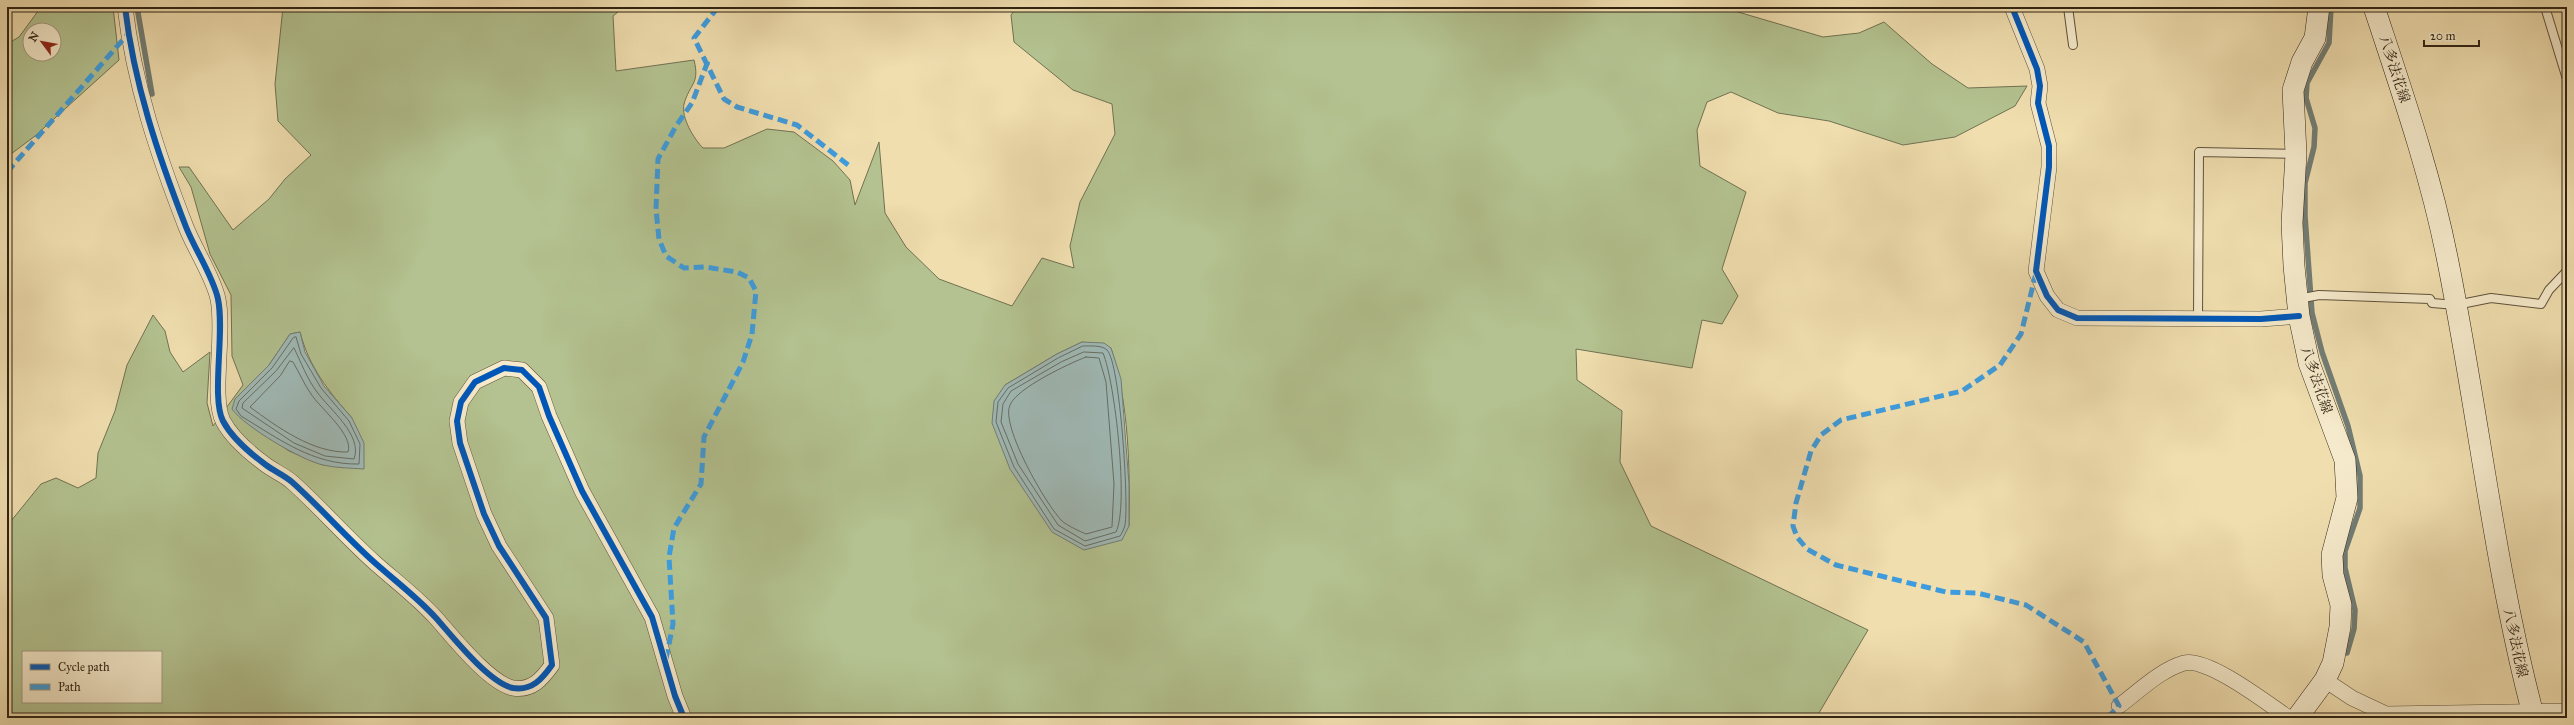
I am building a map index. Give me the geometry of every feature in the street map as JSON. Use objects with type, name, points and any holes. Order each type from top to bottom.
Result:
[{"type":"main road","name":"八多法花線","points":[[2297,718],[2325,680],[2333,663],[2340,627],[2341,605],[2334,575],[2332,555],[2347,498],[2345,460],[2309,363],[2300,304],[2292,223],[2296,154],[2293,90],[2302,62],[2315,38],[2319,7]]},
{"type":"main road","name":"八多法花線","points":[[2374,7],[2414,126],[2447,255],[2514,638],[2533,714]]},
{"type":"street","points":[[124,7],[128,34],[156,149],[190,238],[218,296],[222,324],[219,398],[222,420],[236,438],[266,465],[290,481],[372,561],[432,614],[470,656],[496,679],[512,688],[529,688],[543,678],[552,665],[546,618],[534,596],[499,546],[484,514],[460,443],[456,421],[461,402],[475,382],[504,368],[522,370],[539,386],[549,416],[582,491],[652,617],[675,696],[684,718]]},
{"type":"street","points":[[2012,7],[2037,69],[2040,86],[2038,103],[2049,146],[2049,167],[2036,271],[2047,296],[2058,310],[2077,318],[2261,319],[2300,304]]},
{"type":"street","points":[[2119,706],[2162,674],[2184,663],[2208,667],[2243,686],[2289,718]]},
{"type":"street","points":[[2325,680],[2352,698],[2386,714],[2533,714],[2567,711]]},
{"type":"lane","points":[[2068,7],[2073,45]]},
{"type":"lane","points":[[2545,7],[2567,79]]},
{"type":"lane","points":[[2198,318],[2199,152],[2296,154]]},
{"type":"lane","points":[[2300,304],[2319,295],[2430,299],[2432,303],[2456,305],[2491,298],[2541,304],[2549,290],[2567,271]]},
{"type":"green space","points":[[41,7],[113,7],[119,60],[35,136],[7,157],[7,44],[19,37],[22,33],[22,62],[62,62],[62,22],[30,22]]},
{"type":"green space","points":[[283,7],[624,7],[613,16],[616,71],[694,60],[696,74],[694,83],[686,97],[684,104],[684,116],[689,128],[703,148],[724,148],[767,129],[794,132],[833,161],[850,180],[855,205],[879,142],[885,213],[906,247],[939,279],[1012,306],[1042,258],[1074,268],[1070,246],[1080,202],[1115,134],[1112,104],[1073,90],[1014,42],[1011,15],[1017,7],[1721,7],[1823,37],[1859,33],[1884,22],[1932,64],[1968,88],[2027,86],[2015,106],[1955,137],[1903,145],[1829,121],[1778,113],[1731,92],[1707,102],[1697,130],[1700,166],[1746,192],[1722,269],[1738,296],[1722,324],[1702,320],[1692,368],[1576,349],[1577,380],[1622,411],[1620,462],[1651,526],[1868,630],[1816,718],[7,718],[7,526],[41,484],[56,478],[78,488],[96,478],[98,453],[115,411],[127,365],[153,315],[165,331],[170,352],[183,372],[210,352],[207,403],[213,426],[243,385],[232,356],[231,295],[210,254],[191,187],[179,167],[189,167],[233,230],[269,199],[285,179],[311,155],[278,121],[275,84]],"holes":[[[300,332],[314,368],[335,399],[352,418],[323,465],[289,451],[270,438],[235,399],[269,365],[290,334]],[[1082,342],[1111,348],[1117,369],[1122,391],[1127,436],[1129,526],[1005,385],[1057,354]]]},
{"type":"water","points":[[300,332],[305,352],[324,386],[352,418],[364,443],[364,469],[328,466],[301,457],[274,442],[249,425],[232,409],[235,399],[269,365],[290,334]]},
{"type":"water","points":[[1082,342],[1104,343],[1111,348],[1121,379],[1129,484],[1129,526],[1122,540],[1084,550],[1052,532],[1010,469],[992,423],[994,401],[1005,385],[1057,354]]},
{"type":"waterway","points":[[137,7],[152,94]]},
{"type":"waterway","points":[[2331,7],[2329,43],[2307,83],[2306,98],[2315,128],[2314,147],[2305,183],[2305,216],[2312,313],[2322,352],[2348,426],[2360,476],[2360,508],[2345,551],[2345,568],[2355,610],[2354,629],[2347,653]]},
{"type":"waterway","points":[[2365,716],[2371,718]]},
{"type":"marked path","points":[[718,7],[694,38],[724,99],[737,107],[797,125],[852,168]]},
{"type":"marked path","points":[[7,172],[128,34]]},
{"type":"marked path","points":[[666,659],[673,624],[669,557],[674,528],[701,484],[704,437],[743,362],[752,334],[756,291],[749,278],[737,272],[705,267],[684,268],[666,256],[659,239],[656,209],[658,159],[676,126],[692,103],[708,61]]},
{"type":"marked path","points":[[2036,273],[2021,334],[2000,365],[1962,391],[1841,420],[1821,435],[1811,451],[1796,503],[1793,526],[1797,537],[1807,549],[1836,565],[1946,592],[1977,593],[2026,605],[2084,642],[2119,706],[2107,718]]},
{"type":"cycle path","points":[[125,7],[134,64],[148,119],[186,227],[216,290],[220,313],[218,397],[223,421],[231,434],[254,456],[289,480],[363,552],[429,610],[461,647],[482,668],[503,684],[513,688],[526,688],[536,683],[552,665],[546,618],[499,546],[484,514],[460,443],[457,421],[461,402],[475,382],[504,368],[522,370],[539,387],[549,416],[582,491],[652,617],[675,696],[684,718]]},
{"type":"cycle path","points":[[2012,7],[2037,69],[2040,86],[2038,103],[2049,146],[2049,167],[2036,271],[2047,296],[2058,310],[2077,318],[2261,319],[2299,316]]}]
